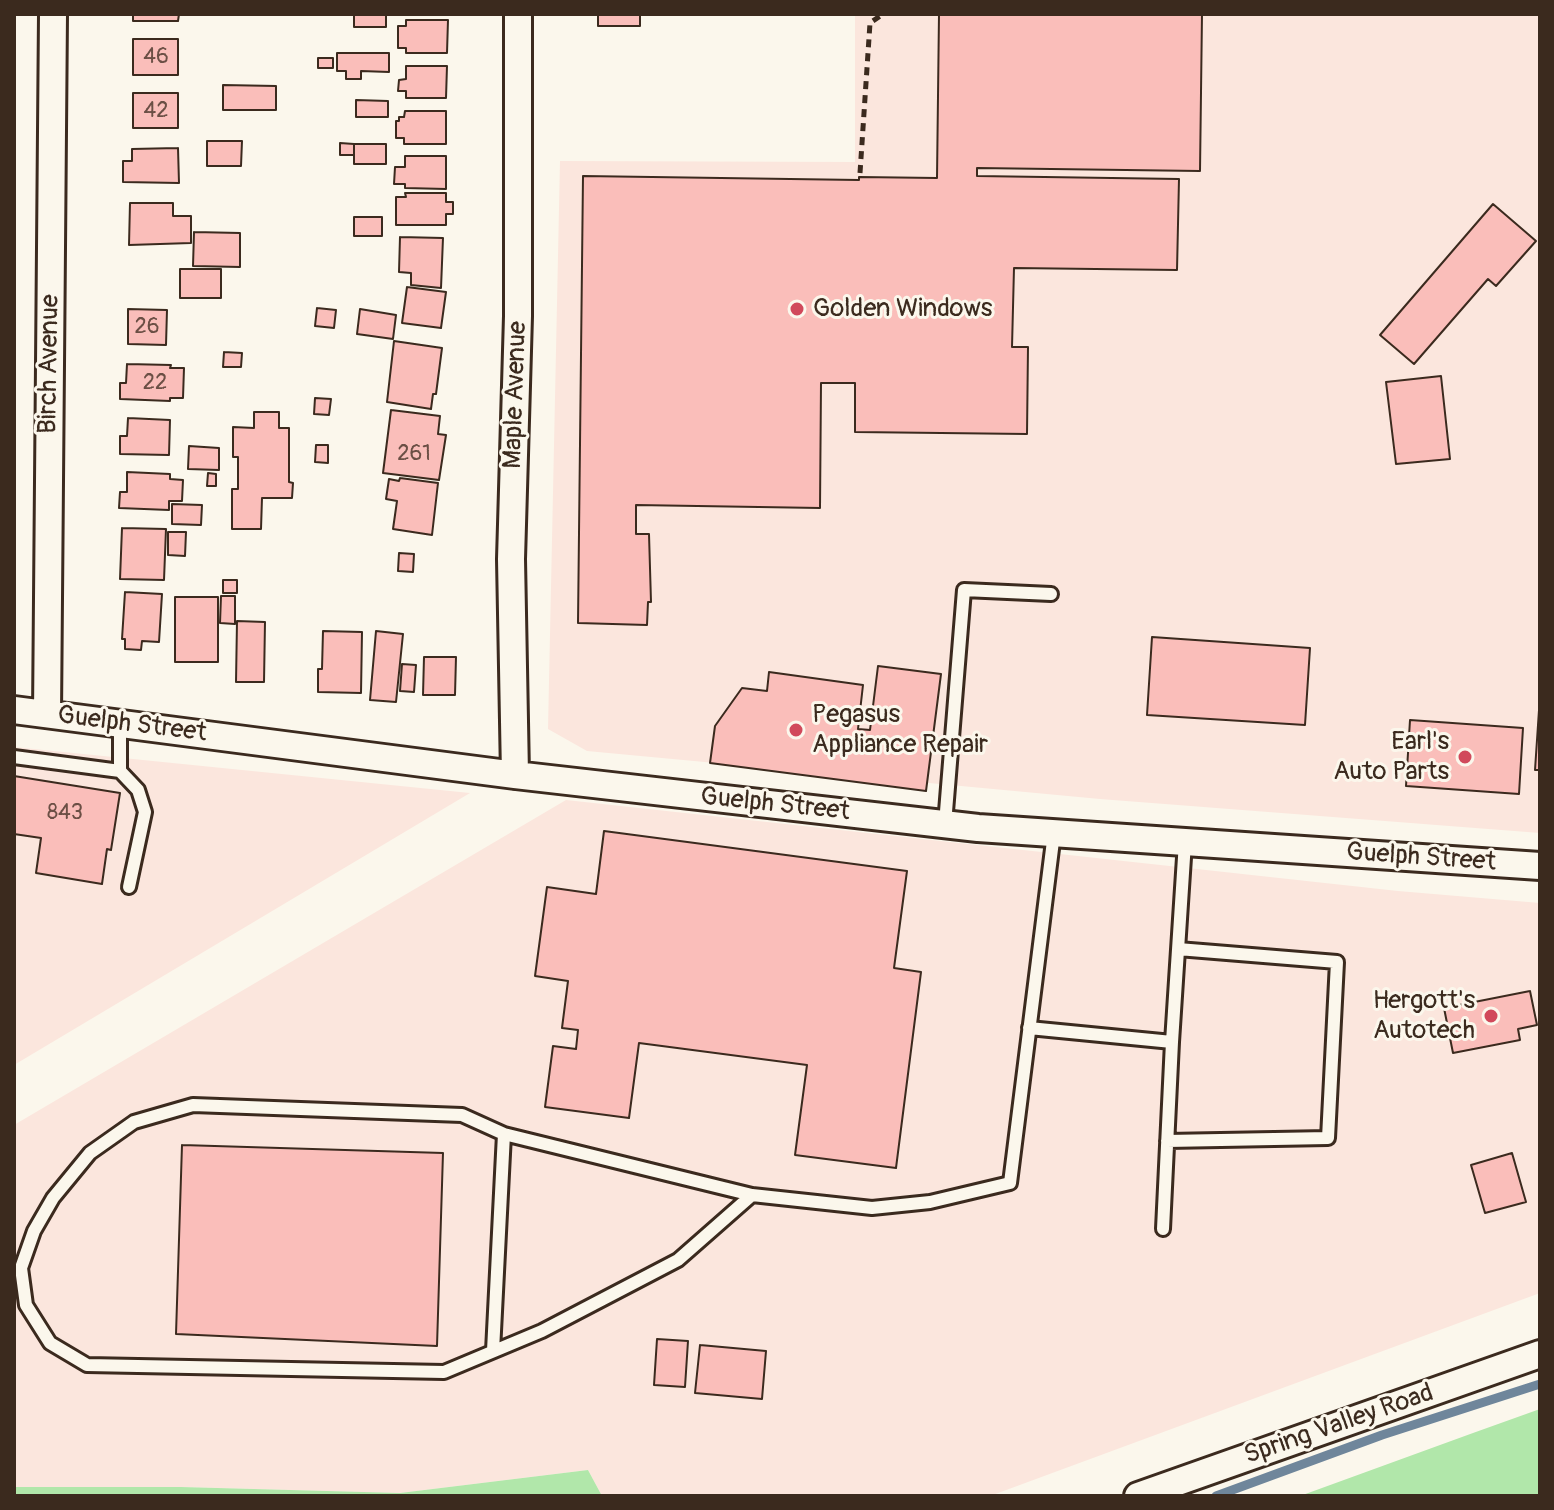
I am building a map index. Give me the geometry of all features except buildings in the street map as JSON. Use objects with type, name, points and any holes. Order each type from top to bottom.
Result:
[{"type":"street","name":"Birch Avenue","points":[[47,714],[53,14]]},
{"type":"street","name":"Maple Avenue","points":[[515,775],[511,559],[518,316],[518,14]]},
{"type":"street","name":"Guelph Street","points":[[14,710],[515,775],[945,824],[1540,866]]},
{"type":"street","name":"Spring Valley Road","points":[[1138,1496],[1540,1354]]},
{"type":"lane","points":[[945,824],[964,590],[1051,594]]},
{"type":"lane","points":[[120,724],[120,771]]},
{"type":"lane","points":[[14,757],[120,771],[138,790],[145,812],[129,887]]},
{"type":"lane","points":[[752,1195],[678,1260],[542,1331],[444,1372],[87,1365],[50,1343],[26,1305],[21,1268],[34,1231],[53,1198],[90,1153],[134,1122],[193,1105],[462,1115],[504,1134],[752,1195],[872,1208],[930,1202],[1010,1183],[1054,833]]},
{"type":"lane","points":[[1163,1229],[1185,842]]},
{"type":"lane","points":[[1167,1141],[1328,1138],[1337,962],[1178,949]]},
{"type":"lane","points":[[1029,1028],[1172,1042]]},
{"type":"lane","points":[[493,1351],[504,1134]]},
{"type":"path","points":[[860,173],[870,23],[883,14]]},
{"type":"shaded area","points":[[855,14],[1540,14],[1540,833],[1100,799],[587,751],[548,729],[560,161],[855,162]]},
{"type":"shaded area","points":[[14,747],[470,793],[14,1065]]},
{"type":"shaded area","points":[[566,800],[1398,891],[1540,903],[1540,1293],[990,1496],[602,1496],[588,1470],[400,1493],[181,1487],[14,1487],[14,1125]]},
{"type":"green space","points":[[1540,1409],[1540,1496],[1300,1496],[1473,1433]]},
{"type":"green space","points":[[588,1470],[602,1496],[14,1496],[14,1487],[181,1487],[400,1493]]},
{"type":"waterway","points":[[1216,1496],[1382,1435],[1540,1384]]},
{"type":"place","name":"Golden Windows","points":[[797,309]]},
{"type":"place","name":"Pegasus Appliance Repair","points":[[796,730]]},
{"type":"place","name":"Earl's Auto Parts","points":[[1465,757]]},
{"type":"place","name":"Hergott's Autotech","points":[[1491,1016]]}]
